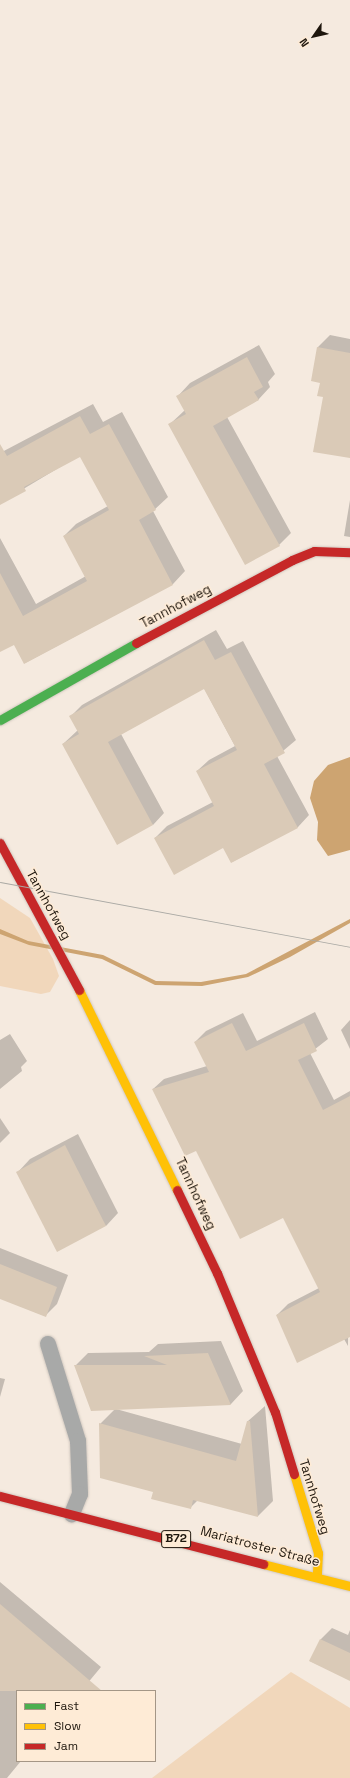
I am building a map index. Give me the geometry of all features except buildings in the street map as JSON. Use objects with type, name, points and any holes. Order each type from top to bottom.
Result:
[{"type":"street","name":"Tannhofweg","points":[[0,720],[113,655],[292,560],[314,551],[350,552]]},
{"type":"street","name":"Tannhofweg","points":[[0,844],[69,972],[175,1182],[275,1412],[318,1553],[317,1575]]},
{"type":"street","name":"Mariatroster Straße","points":[[0,1496],[317,1575],[350,1586]]},
{"type":"lane","points":[[48,1344],[78,1441],[80,1494],[72,1514]]},
{"type":"shaded area","points":[[350,757],[350,850],[328,856],[317,840],[318,822],[310,798],[314,781],[328,765]]},
{"type":"shaded area","points":[[0,898],[30,918],[53,959],[59,976],[50,992],[41,994],[0,986]]},
{"type":"shaded area","points":[[350,919],[350,923],[290,957],[248,977],[202,986],[155,985],[102,959],[29,945],[0,934],[0,929],[28,941],[103,955],[156,981],[201,982],[246,974]]},
{"type":"shaded area","points":[[291,1672],[350,1708],[350,1778],[152,1778]]},
{"type":"tram line","points":[[0,882],[350,947]]},
{"type":"traffic: fast","points":[[0,720],[136,643]]},
{"type":"traffic: slow","points":[[79,990],[177,1190]]},
{"type":"traffic: slow","points":[[294,1474],[318,1553],[317,1575]]},
{"type":"traffic: slow","points":[[263,1564],[350,1586]]},
{"type":"traffic: jam","points":[[136,643],[292,560],[314,551],[350,552]]},
{"type":"traffic: jam","points":[[0,843],[79,990]]},
{"type":"traffic: jam","points":[[177,1190],[217,1273],[275,1412],[294,1474]]},
{"type":"traffic: jam","points":[[0,1496],[263,1564]]}]
